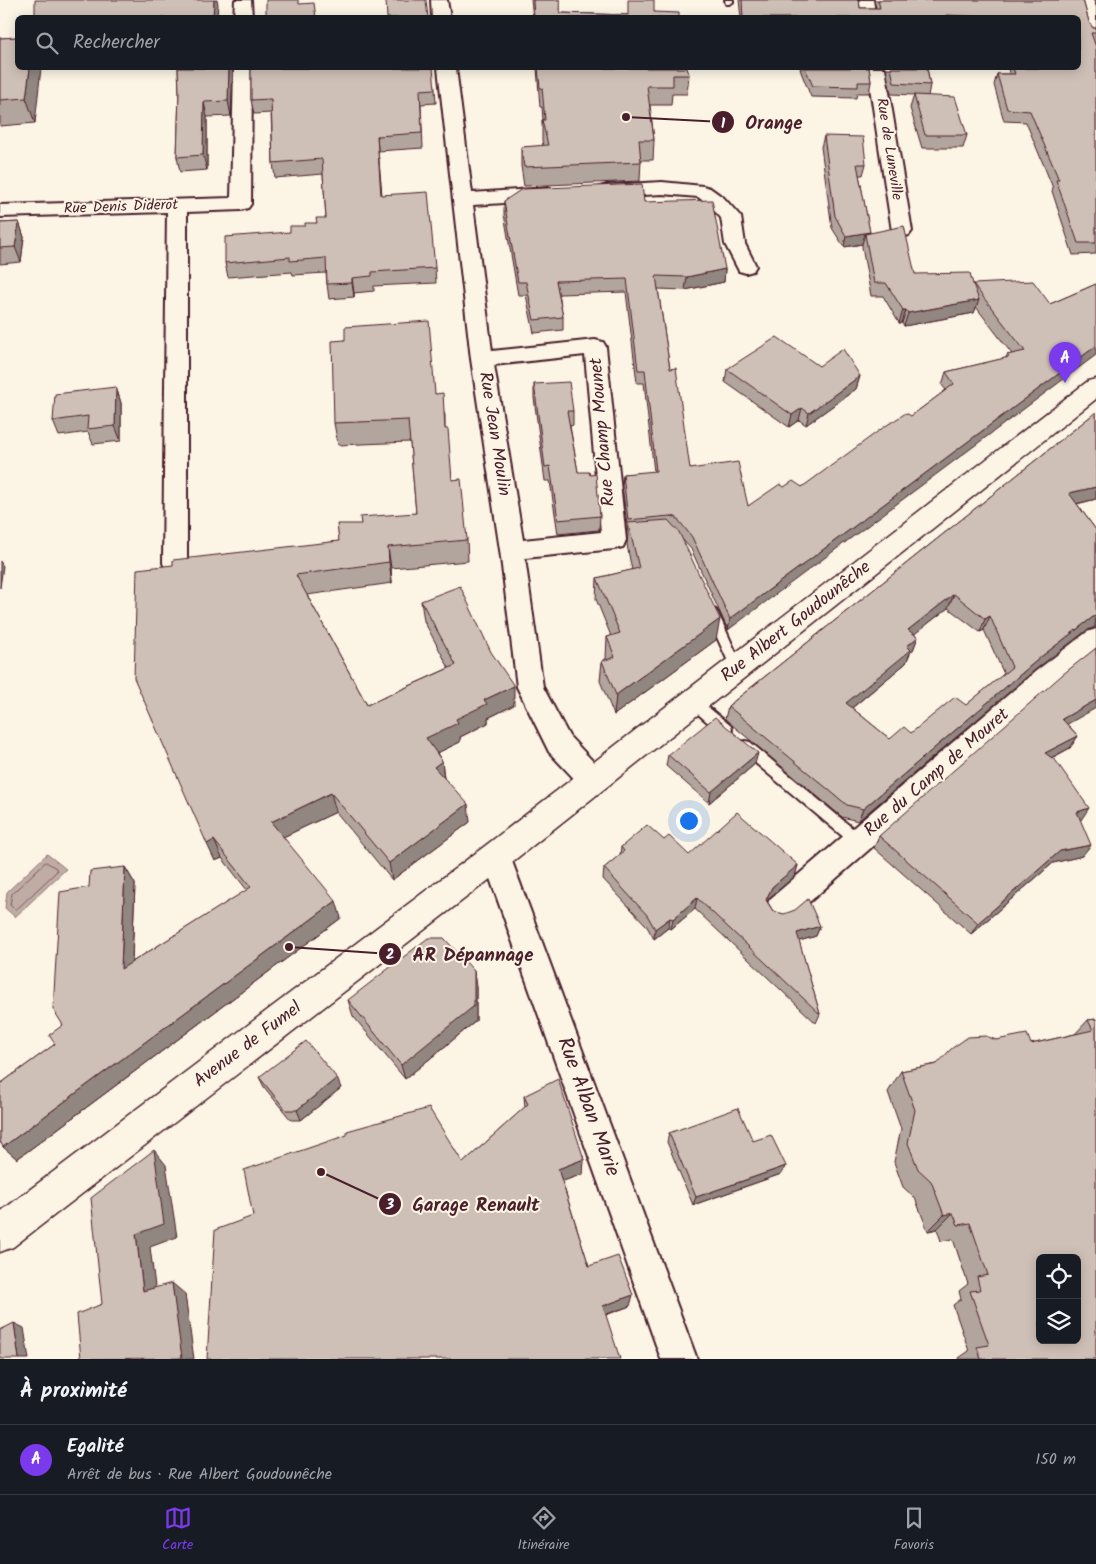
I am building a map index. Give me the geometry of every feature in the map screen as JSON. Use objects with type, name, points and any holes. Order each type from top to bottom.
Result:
[{"type":"main road","name":"Rue Albert Goudounêche","points":[[496,856],[1096,387]]},
{"type":"main road","name":"Avenue de Fumel","points":[[0,1234],[496,856]]},
{"type":"street","points":[[243,0],[243,15]]},
{"type":"street","points":[[439,0],[441,15]]},
{"type":"street","points":[[865,0],[868,15]]},
{"type":"street","points":[[1085,0],[1096,33]]},
{"type":"street","name":"Rue Denis Diderot","points":[[0,211],[242,204],[242,70]]},
{"type":"street","name":"Rue Jean Moulin","points":[[447,70],[482,359],[512,550],[530,687],[559,744],[593,780]]},
{"type":"street","name":"Rue de Luneville","points":[[876,70],[902,230]]},
{"type":"street","points":[[462,200],[662,188],[703,192],[717,202],[731,216],[735,244],[746,266]]},
{"type":"street","points":[[175,563],[177,206]]},
{"type":"street","name":"Rue Champ Mounet","points":[[482,359],[595,347],[618,539],[512,550]]},
{"type":"street","name":"Rue du Camp de Mouret","points":[[780,909],[1045,678],[1096,639]]},
{"type":"street","name":"Rue Alban Marie","points":[[496,856],[679,1359]]},
{"type":"lane","points":[[708,605],[737,668]]},
{"type":"lane","points":[[693,702],[858,841]]},
{"type":"water","points":[[47,854],[66,869],[15,917],[5,908],[7,892]]},
{"type":"building","points":[[35,0],[214,0],[213,15],[35,15]]},
{"type":"building","points":[[266,0],[298,0],[299,4],[314,3],[316,15],[266,15]]},
{"type":"building","points":[[386,0],[426,0],[428,15],[387,15]]},
{"type":"building","points":[[533,0],[560,0],[560,13],[628,15],[534,15]]},
{"type":"building","points":[[628,0],[654,0],[654,12],[679,13],[679,15],[628,15]]},
{"type":"building","points":[[742,0],[859,0],[860,8],[880,8],[878,0],[1083,0],[1089,22],[1093,28],[1096,28],[1096,33],[1091,33],[1096,47],[1096,243],[1078,243],[1056,180],[1059,180],[1030,111],[1007,109],[997,74],[1015,74],[1014,70],[1081,70],[1081,15],[743,15]]},
{"type":"building","points":[[15,37],[15,70],[30,70],[26,98],[0,100],[0,38]]},
{"type":"building","points":[[178,70],[229,70],[228,101],[204,102],[203,155],[177,157]]},
{"type":"building","points":[[251,70],[433,70],[435,89],[420,90],[422,133],[377,136],[381,195],[428,192],[435,268],[372,272],[372,276],[352,278],[352,283],[327,284],[326,258],[290,261],[290,257],[225,263],[225,237],[290,232],[290,226],[305,226],[305,223],[317,223],[316,218],[326,218],[322,159],[273,163],[271,99],[251,100]]},
{"type":"building","points":[[538,70],[688,70],[689,75],[673,75],[673,86],[647,86],[654,140],[639,140],[641,162],[524,167],[521,147],[548,145],[542,120],[545,120],[542,88],[540,88]]},
{"type":"building","points":[[806,70],[869,70],[871,82],[858,82],[858,87],[813,86]]},
{"type":"building","points":[[891,70],[927,70],[930,85],[894,83]]},
{"type":"building","points":[[914,95],[955,97],[967,135],[925,135]]},
{"type":"building","points":[[824,136],[863,137],[866,164],[857,164],[870,232],[846,236],[835,216]]},
{"type":"building","points":[[642,184],[644,202],[712,200],[725,269],[687,277],[656,276],[670,369],[676,368],[690,469],[738,462],[748,506],[780,484],[784,487],[793,481],[802,487],[884,427],[906,413],[911,416],[954,384],[946,372],[1009,357],[1007,355],[1025,351],[973,284],[1033,281],[1050,304],[1096,284],[1096,346],[730,619],[692,537],[676,517],[628,520],[623,474],[656,471],[645,370],[638,370],[627,279],[556,281],[563,317],[534,320],[526,282],[518,282],[504,201],[522,189]]},
{"type":"building","points":[[19,222],[15,247],[0,248],[0,223]]},
{"type":"building","points":[[904,226],[915,274],[970,273],[979,300],[908,313],[906,310],[903,310],[886,283],[874,283],[865,234]]},
{"type":"building","points":[[429,321],[435,394],[443,393],[445,429],[448,429],[452,480],[461,479],[467,540],[388,547],[389,562],[296,575],[367,705],[456,665],[421,601],[460,586],[491,652],[514,686],[484,700],[487,704],[456,719],[458,723],[426,738],[442,761],[434,767],[468,804],[389,863],[331,793],[271,822],[336,901],[3,1147],[0,1141],[0,1084],[55,1044],[49,1035],[63,1025],[53,1009],[60,892],[89,887],[90,871],[125,867],[121,969],[251,887],[214,840],[207,844],[134,678],[137,569],[173,565],[173,560],[339,541],[337,524],[361,524],[360,517],[416,513],[408,420],[334,423],[332,341],[345,340],[345,327]]},
{"type":"building","points":[[777,337],[819,366],[843,349],[860,376],[809,413],[802,408],[792,415],[727,369]]},
{"type":"building","points":[[569,382],[573,411],[567,411],[578,472],[589,472],[590,475],[596,474],[600,516],[558,520],[550,466],[545,467],[534,384]]},
{"type":"building","points":[[116,387],[115,426],[87,429],[88,416],[53,421],[55,394]]},
{"type":"building","points":[[1096,412],[1096,487],[1069,493],[1096,530],[1096,616],[1042,656],[863,809],[847,805],[728,706]],"holes":[[[954,594],[985,619],[990,616],[1012,667],[966,705],[955,697],[911,733],[904,727],[890,739],[846,703],[911,650],[907,646],[918,637],[908,630]]]},
{"type":"building","points":[[668,520],[679,532],[720,619],[616,695],[602,661],[615,657],[607,637],[620,633],[597,578],[639,568],[628,523]]},
{"type":"building","points":[[1096,648],[1096,700],[1062,719],[1078,736],[1045,753],[1056,761],[1089,808],[1077,812],[1091,845],[1060,851],[978,923],[879,836],[1062,675]]},
{"type":"building","points":[[715,717],[758,753],[711,792],[668,755]]},
{"type":"building","points":[[737,812],[798,865],[772,887],[766,900],[773,911],[784,914],[795,910],[808,899],[820,926],[797,933],[820,1014],[697,898],[673,919],[670,918],[655,929],[647,915],[604,868],[624,851],[621,847],[647,825],[664,840],[669,836],[689,855]]},
{"type":"building","points":[[428,938],[444,938],[474,971],[474,1006],[401,1065],[348,1000]]},
{"type":"building","points":[[1096,1019],[1096,1359],[981,1359],[977,1347],[989,1345],[970,1291],[980,1290],[977,1277],[988,1275],[970,1223],[958,1225],[953,1213],[944,1215],[931,1181],[918,1169],[908,1143],[915,1110],[901,1071],[937,1064],[951,1049],[968,1037],[986,1036],[996,1040],[1027,1034],[1031,1044],[1093,1030],[1088,1020]]},
{"type":"building","points":[[306,1041],[337,1078],[297,1110],[286,1110],[259,1077]]},
{"type":"building","points":[[558,1079],[584,1159],[558,1169],[589,1266],[618,1256],[633,1295],[603,1306],[620,1359],[207,1359],[215,1230],[253,1216],[244,1170],[347,1135],[347,1131],[429,1108],[463,1163],[528,1104],[524,1096]]},
{"type":"building","points":[[738,1108],[753,1141],[771,1135],[786,1166],[696,1197],[669,1133]]},
{"type":"building","points":[[154,1150],[164,1224],[136,1234],[143,1291],[172,1283],[182,1358],[81,1359],[77,1314],[102,1304],[91,1198]]},
{"type":"building","points":[[14,1323],[19,1359],[0,1359],[0,1330]]},
{"type":"place","name":"Orange","points":[[626,117]]},
{"type":"place","name":"Egalité","points":[[1065,383]]},
{"type":"place","name":"AR Dépannage","points":[[289,947]]},
{"type":"place","name":"Garage Renault","points":[[321,1172]]}]
